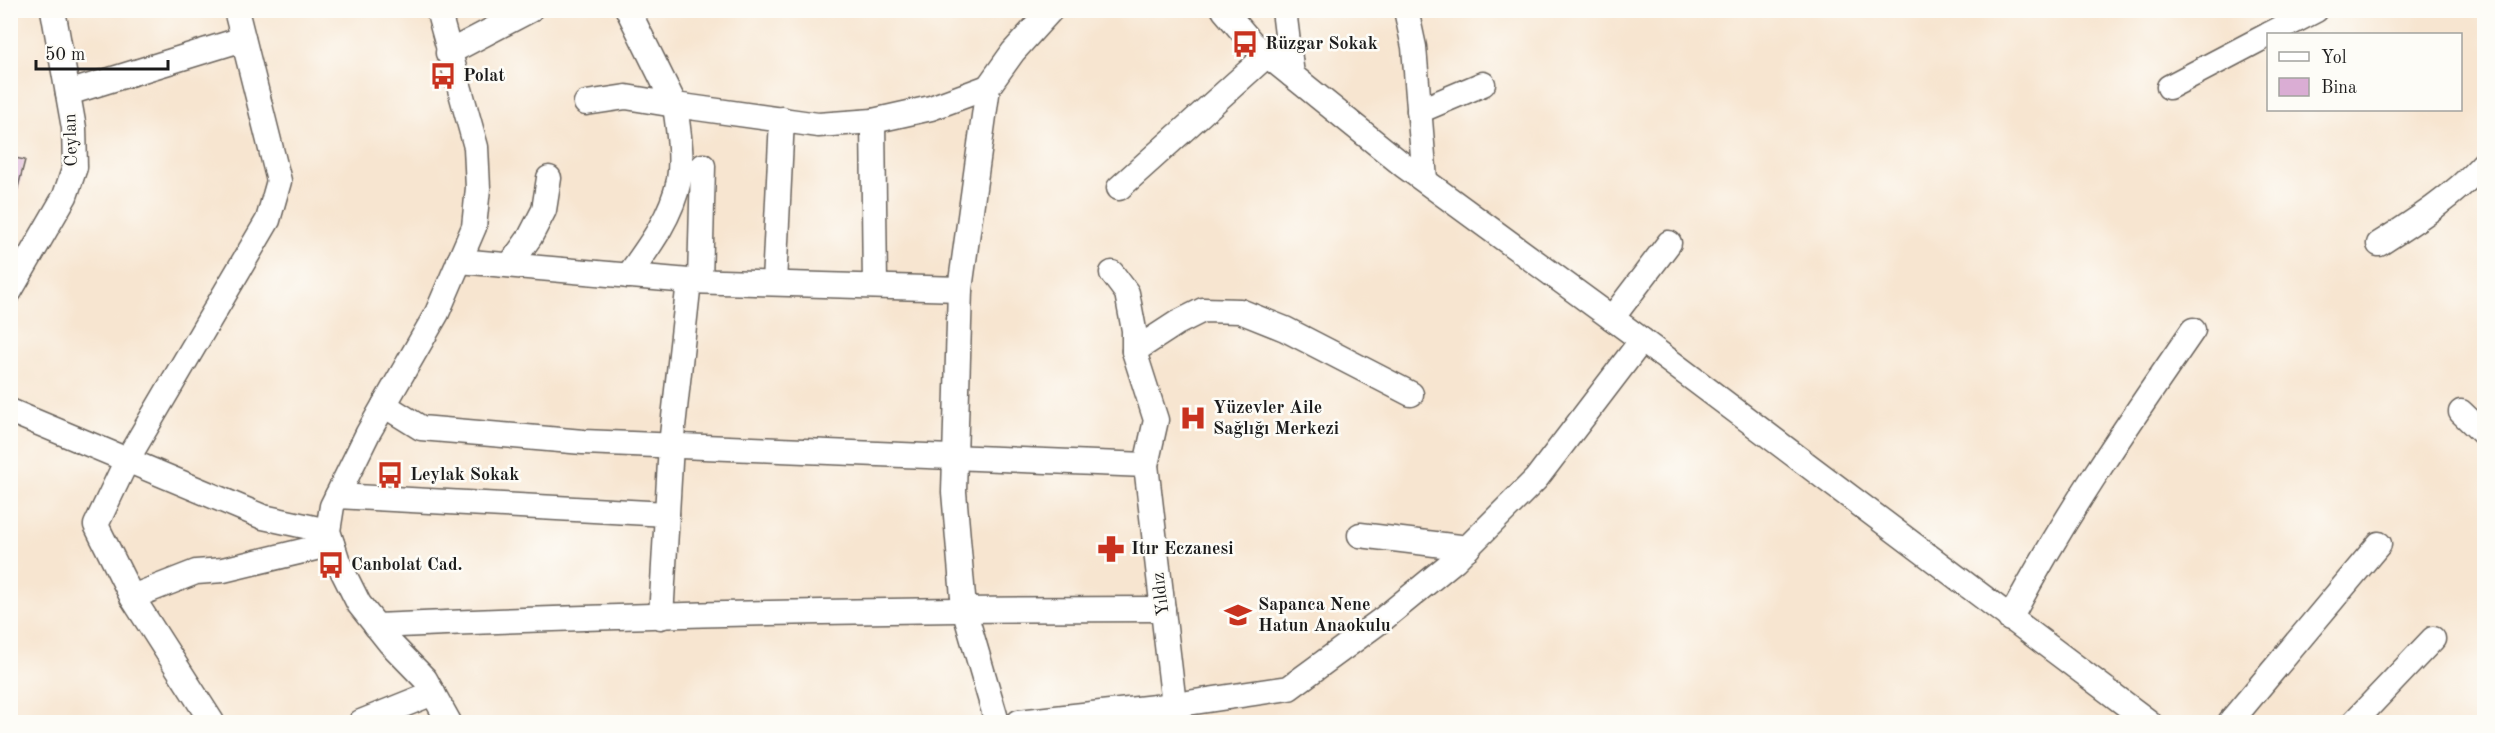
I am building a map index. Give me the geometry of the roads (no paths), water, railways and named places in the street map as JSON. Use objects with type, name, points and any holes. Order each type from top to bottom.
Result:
[{"type":"street","name":"Ceylan","points":[[10,291],[65,196],[75,167],[74,128],[53,10]]},
{"type":"street","points":[[212,723],[132,597],[96,525],[127,460],[268,220],[279,181],[236,10]]},
{"type":"street","points":[[438,10],[448,53],[476,147],[478,188],[474,227],[437,314],[384,405],[332,506],[330,538],[359,604],[425,679],[449,723]]},
{"type":"street","points":[[448,53],[530,10]]},
{"type":"street","points":[[628,10],[675,105],[680,146],[679,180],[667,216],[649,248],[628,276]]},
{"type":"street","points":[[997,723],[964,609],[954,492],[960,289],[988,87],[1012,52],[1051,10]]},
{"type":"street","points":[[1224,10],[1252,43],[1425,180],[1642,340],[2149,723]]},
{"type":"street","points":[[1284,10],[1292,75]]},
{"type":"street","points":[[1406,10],[1414,47],[1425,180]]},
{"type":"street","points":[[2273,33],[2316,10]]},
{"type":"street","points":[[2169,87],[2267,36]]},
{"type":"street","points":[[68,93],[243,39]]},
{"type":"street","points":[[1119,188],[1267,55]]},
{"type":"street","points":[[1419,111],[1483,84]]},
{"type":"street","points":[[586,103],[626,97],[818,125],[873,121],[931,108],[988,87]]},
{"type":"street","points":[[774,283],[782,119]]},
{"type":"street","points":[[873,121],[875,286]]},
{"type":"street","points":[[2379,244],[2429,212],[2468,180],[2484,163]]},
{"type":"street","points":[[661,616],[671,445],[695,281],[703,166]]},
{"type":"street","points":[[510,265],[530,237],[544,210],[549,178]]},
{"type":"street","points":[[1612,318],[1669,243]]},
{"type":"street","points":[[459,261],[695,281],[960,289]]},
{"type":"street","name":"Yıldız","points":[[1112,273],[1127,293],[1134,330],[1134,351],[1155,420],[1146,465],[1175,714]]},
{"type":"street","points":[[1134,351],[1177,323],[1203,310],[1240,311],[1284,329],[1411,394]]},
{"type":"street","points":[[2010,619],[2042,557],[2193,330]]},
{"type":"street","points":[[1019,723],[1175,714],[1289,688],[1383,619],[1468,548],[1536,479],[1642,340]]},
{"type":"street","points":[[384,405],[421,428],[583,442],[1146,465]]},
{"type":"street","points":[[10,411],[262,517],[330,538]]},
{"type":"street","points":[[2461,412],[2484,434]]},
{"type":"street","points":[[337,496],[667,514]]},
{"type":"street","points":[[1360,535],[1468,548]]},
{"type":"street","points":[[132,597],[196,572],[223,570],[330,538]]},
{"type":"street","points":[[2230,723],[2379,544]]},
{"type":"street","points":[[376,626],[964,609],[1163,609]]},
{"type":"street","points":[[2354,723],[2433,639]]},
{"type":"street","points":[[361,723],[433,693]]},
{"type":"place","name":"Rüzgar Sokak","points":[[1245,44]]},
{"type":"place","name":"Polat","points":[[443,76]]},
{"type":"place","name":"Yüzevler Aile Sağlığı Merkezi","points":[[1193,418]]},
{"type":"place","name":"Leylak Sokak","points":[[390,475]]},
{"type":"place","name":"Itır Eczanesi","points":[[1111,549]]},
{"type":"place","name":"Canbolat Cad.","points":[[331,565]]},
{"type":"place","name":"Sapanca Nene Hatun Anaokulu","points":[[1238,615]]}]
